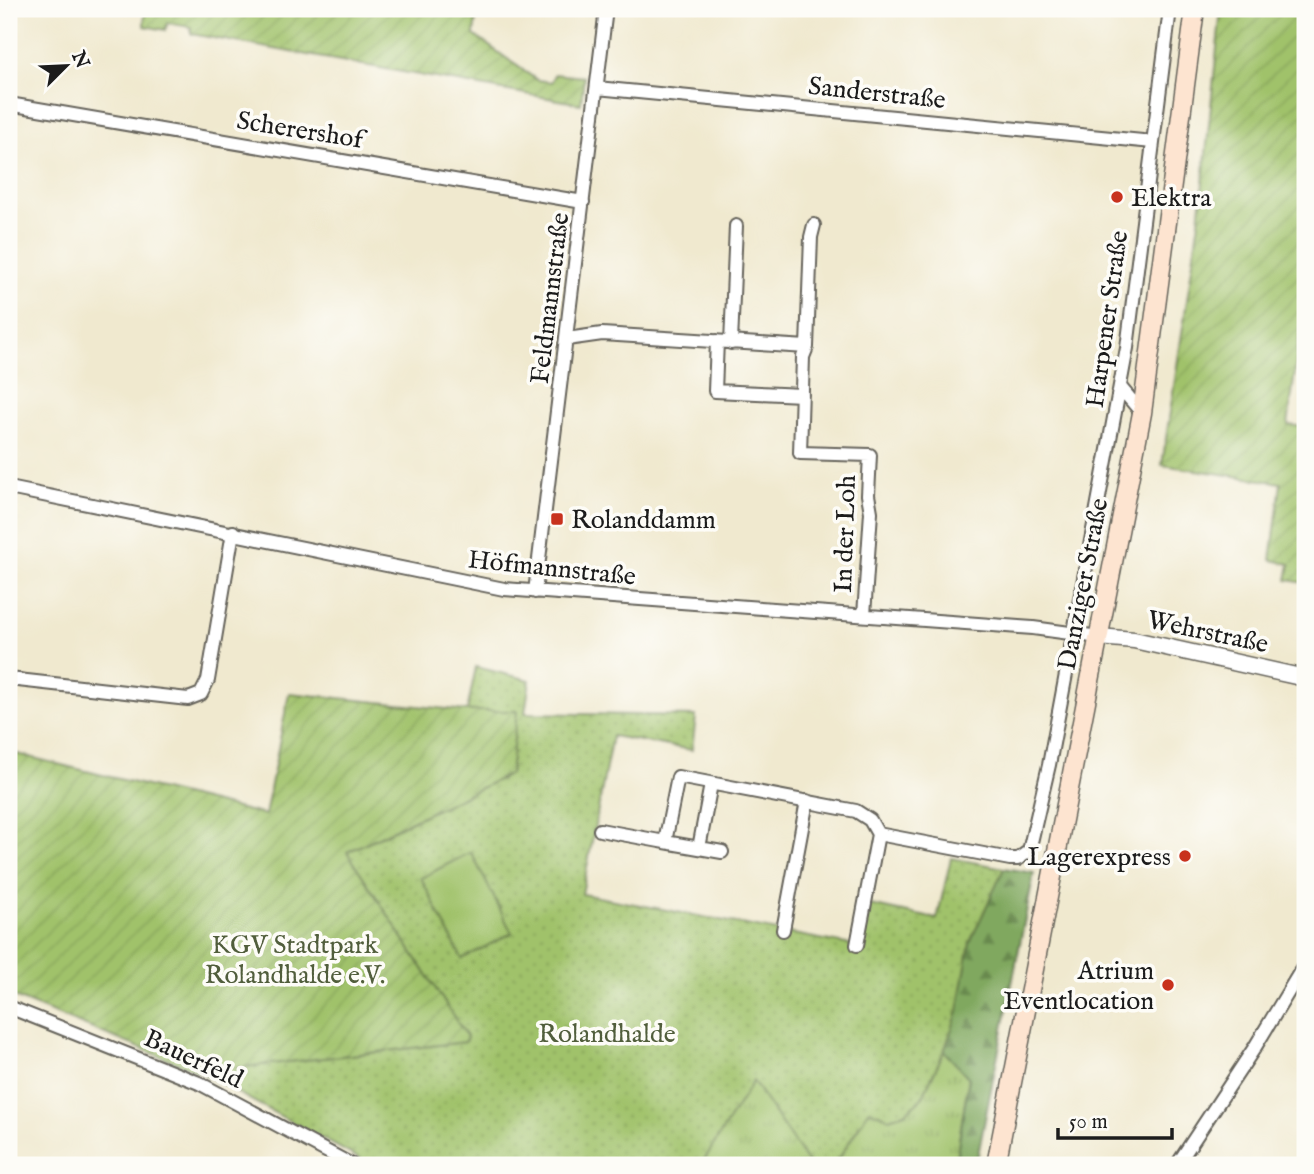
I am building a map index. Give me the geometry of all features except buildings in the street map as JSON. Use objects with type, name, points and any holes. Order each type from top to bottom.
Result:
[{"type":"main road","name":"Danziger Straße","points":[[996,1165],[1142,413],[1195,9]]},
{"type":"street","name":"Feldmannstraße","points":[[535,592],[606,9]]},
{"type":"street","name":"Harpener Straße","points":[[1071,634],[1120,387],[1170,9]]},
{"type":"street","name":"Sanderstraße","points":[[597,88],[1153,142]]},
{"type":"street","name":"Scherershof","points":[[9,104],[583,202]]},
{"type":"street","name":"In der Loh","points":[[814,225],[811,237],[807,347],[803,356],[800,453],[870,455],[868,495],[871,512],[864,615]]},
{"type":"street","points":[[731,343],[736,226]]},
{"type":"street","points":[[567,339],[602,334],[807,347]]},
{"type":"street","points":[[717,341],[715,391],[803,396]]},
{"type":"street","points":[[1120,387],[1142,413]]},
{"type":"street","name":"Höfmannstraße","points":[[9,488],[233,532],[464,582],[535,592],[864,615],[1099,637]]},
{"type":"street","points":[[9,679],[188,699],[201,694],[208,680],[233,532]]},
{"type":"street","name":"Danziger Straße","points":[[878,834],[1010,859],[1024,856],[1032,845],[1071,634]]},
{"type":"street","name":"Wehrstraße","points":[[1099,637],[1134,640],[1305,678]]},
{"type":"street","points":[[665,842],[678,777],[865,814],[878,834],[858,945]]},
{"type":"street","points":[[699,848],[710,783]]},
{"type":"street","points":[[783,930],[807,801]]},
{"type":"street","points":[[600,830],[722,852]]},
{"type":"street","points":[[1177,1165],[1255,1047],[1305,964]]},
{"type":"street","name":"Bauerfeld","points":[[9,1007],[190,1079],[352,1165]]},
{"type":"green space","points":[[145,9],[477,9],[474,35],[537,80],[552,82],[554,74],[584,77],[581,104],[191,34],[191,27],[167,23],[166,30],[144,26]]},
{"type":"green space","points":[[1221,9],[1305,9],[1305,294],[1288,425],[1305,427],[1305,583],[1287,580],[1290,564],[1271,560],[1281,483],[1162,465],[1199,221]]},
{"type":"green space","name":"Rolandhalde","points":[[476,667],[530,680],[525,713],[696,716],[692,750],[612,736],[582,894],[862,947],[870,905],[937,919],[951,858],[1004,868],[970,942],[958,1011],[944,1051],[922,1098],[905,1113],[889,1118],[869,1110],[835,1165],[809,1165],[753,1081],[701,1165],[371,1165],[199,1072],[465,1042],[467,1037],[347,852],[510,774],[516,711],[467,711]]},
{"type":"green space","name":"KGV Stadtpark Rolandhalde e.V.","points":[[289,693],[467,711],[517,711],[510,774],[347,852],[467,1037],[465,1042],[199,1072],[9,995],[9,752],[265,815]]},
{"type":"green space","points":[[471,852],[512,933],[462,959],[421,878]]},
{"type":"green space","points":[[1004,868],[1034,873],[976,1165],[955,1165],[969,1078],[944,1051],[958,1011],[970,942]]},
{"type":"green space","points":[[944,1051],[969,1077],[955,1165],[835,1165],[869,1110],[922,1098]]},
{"type":"green space","points":[[753,1080],[809,1165],[701,1165]]},
{"type":"place","name":"Elektra","points":[[1117,197]]},
{"type":"place","name":"Rolanddamm","points":[[557,519]]},
{"type":"place","name":"Lagerexpress","points":[[1185,856]]},
{"type":"place","name":"Atrium Eventlocation","points":[[1168,985]]}]
